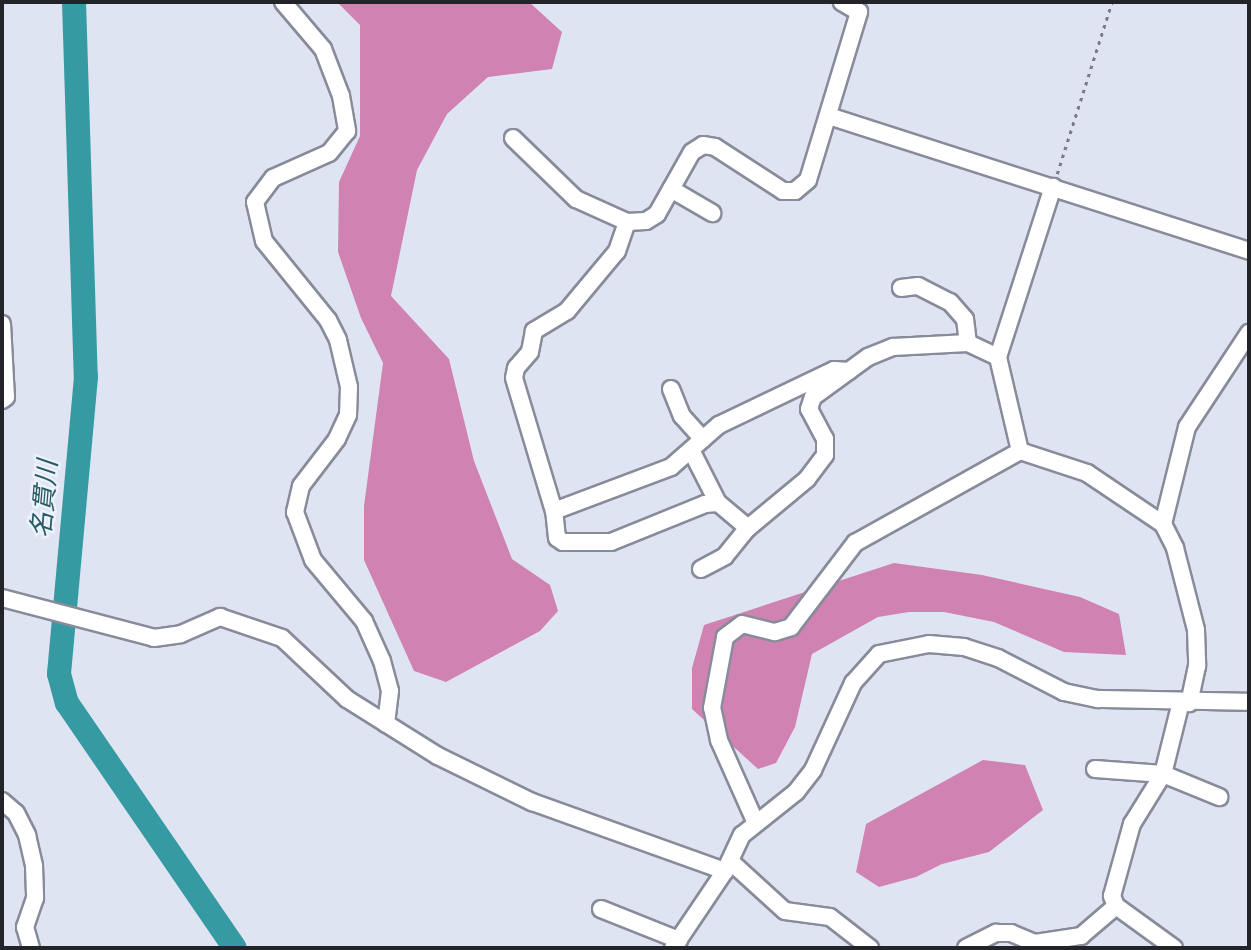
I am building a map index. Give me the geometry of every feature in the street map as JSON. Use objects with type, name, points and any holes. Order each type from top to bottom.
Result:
[{"type":"street","points":[[283,2],[323,50],[341,96],[347,131],[329,153],[273,178],[255,202],[264,241],[333,330],[349,387],[348,415],[337,439],[301,486],[295,512],[313,560],[364,621],[382,661],[390,691],[386,724]]},
{"type":"street","points":[[513,138],[576,199],[627,222],[646,221],[657,214],[692,152],[703,145],[715,147],[783,191],[795,191],[808,180],[859,12],[842,2]]},
{"type":"street","points":[[829,116],[1249,251]]},
{"type":"street","points":[[1020,451],[998,357],[1053,187]]},
{"type":"street","points":[[671,189],[712,213]]},
{"type":"street","points":[[627,222],[617,251],[567,311],[534,331],[530,352],[516,368],[514,379],[554,511],[557,538],[563,542],[611,542],[705,503],[718,503]]},
{"type":"street","points":[[901,288],[918,286],[950,302],[965,319],[968,343]]},
{"type":"street","points":[[2,324],[6,397],[2,400]]},
{"type":"street","points":[[1163,524],[1187,427],[1249,332]]},
{"type":"street","points":[[701,569],[725,556],[748,528],[807,479],[825,455],[825,439],[810,410],[813,397],[849,371],[893,346],[968,343],[998,357]]},
{"type":"street","points":[[554,511],[671,467],[719,425],[834,370],[849,371]]},
{"type":"street","points":[[671,388],[697,445],[718,503],[748,528]]},
{"type":"street","points":[[755,821],[719,740],[712,708],[726,637],[742,624],[775,632],[791,627],[855,544],[1020,451],[1087,473],[1163,524],[1175,548],[1196,630],[1197,666],[1163,774],[1128,836],[1112,896],[1116,906],[1170,947]]},
{"type":"street","points":[[2,598],[154,638],[181,634],[220,617],[282,638],[346,699],[386,724],[532,802],[728,866],[785,911],[830,918],[870,948]]},
{"type":"street","points":[[601,909],[676,944],[755,821],[796,792],[813,770],[853,683],[879,654],[900,648],[964,647],[998,658],[1063,692],[1098,699],[1249,702]]},
{"type":"street","points":[[1096,769],[1163,774],[1219,797]]},
{"type":"street","points":[[2,801],[16,813],[27,835],[34,866],[35,898],[25,927],[31,948]]},
{"type":"street","points":[[966,948],[996,933],[1011,933],[1035,943],[1059,942],[1081,936],[1116,906]]},
{"type":"path","points":[[1053,187],[1112,2]]},
{"type":"shaded area","points":[[337,2],[529,2],[562,32],[552,69],[488,77],[447,114],[417,170],[391,296],[449,359],[474,461],[512,559],[550,585],[558,611],[540,631],[446,682],[414,671],[364,560],[364,506],[383,363],[361,318],[338,252],[339,182],[360,136],[360,25]]},
{"type":"shaded area","points":[[894,563],[982,575],[1080,597],[1119,614],[1126,655],[1064,652],[994,622],[944,612],[909,612],[878,617],[812,654],[795,727],[776,763],[758,769],[692,709],[692,668],[704,625]]},
{"type":"shaded area","points":[[983,760],[1025,765],[1043,810],[989,852],[942,864],[916,877],[879,887],[856,872],[866,824]]},
{"type":"waterway","name":"名貫川","points":[[74,2],[86,377],[59,674],[67,703],[235,948]]}]
